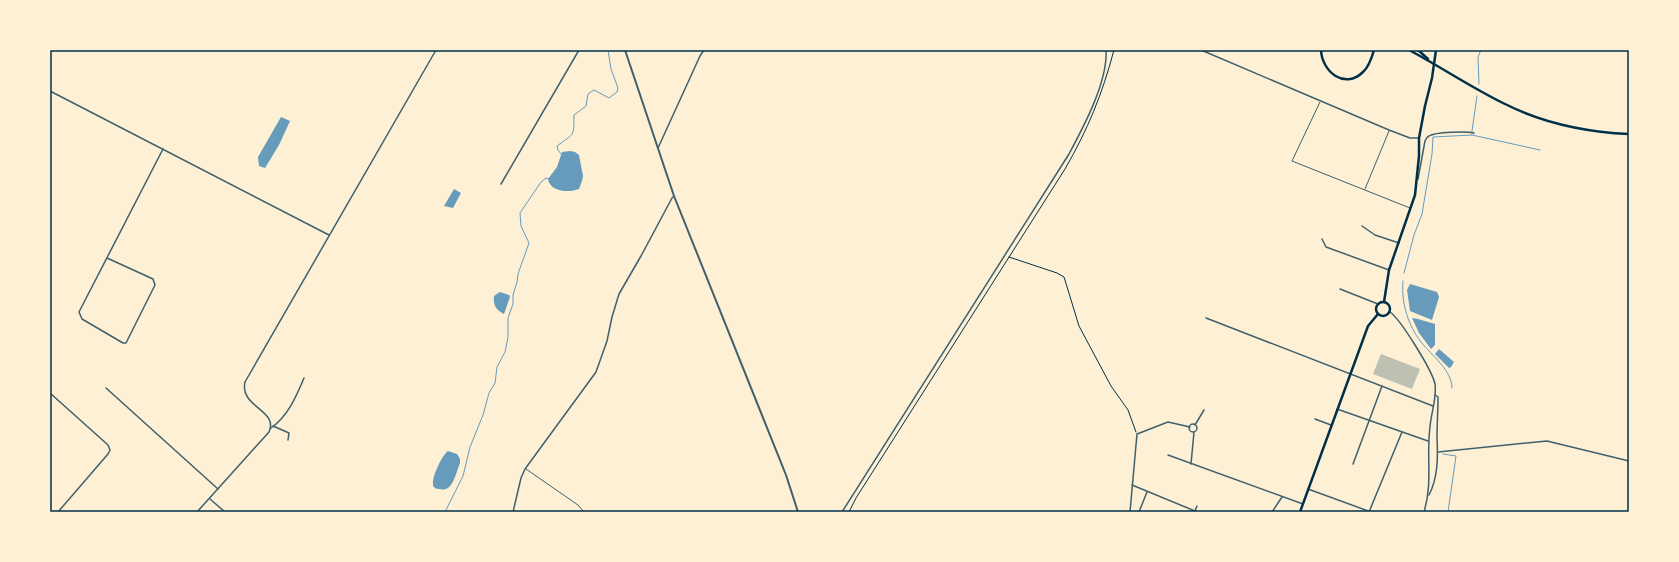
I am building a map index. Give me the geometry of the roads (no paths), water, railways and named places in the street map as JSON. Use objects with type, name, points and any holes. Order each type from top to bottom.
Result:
[{"type":"main road","points":[[1321,50],[1321,60],[1328,71],[1341,78],[1350,79],[1364,72],[1370,62],[1374,50]]},
{"type":"main road","points":[[1409,50],[1505,105],[1533,116],[1579,129],[1629,134]]},
{"type":"main road","points":[[1418,50],[1431,62]]},
{"type":"main road","points":[[1384,302],[1389,270],[1415,195],[1419,156],[1419,138],[1432,78],[1436,50]]},
{"type":"main road","points":[[1384,302],[1390,305],[1390,312],[1384,316],[1378,314],[1376,309],[1378,304],[1384,302]]},
{"type":"main road","points":[[1300,512],[1368,326],[1378,314]]},
{"type":"street","points":[[271,428],[270,420],[267,416],[247,398],[244,387],[245,382],[436,50]]},
{"type":"street","points":[[501,184],[579,50]]},
{"type":"street","points":[[625,50],[674,196],[786,475],[798,512]]},
{"type":"street","points":[[658,148],[704,50]]},
{"type":"street","points":[[842,512],[1062,167],[1078,137],[1103,76],[1106,61],[1106,50]]},
{"type":"street","points":[[1201,50],[1320,102],[1389,130],[1410,138],[1419,138]]},
{"type":"street","points":[[50,91],[330,235]]},
{"type":"street","points":[[1416,184],[1425,141],[1428,136],[1432,134],[1474,133]]},
{"type":"street","points":[[107,258],[155,282],[155,285],[128,341],[123,343],[82,319],[80,312],[107,258],[163,149]]},
{"type":"street","points":[[513,512],[520,482],[525,469],[596,372],[607,341],[619,294],[674,196]]},
{"type":"street","points":[[1362,226],[1375,235],[1399,243]]},
{"type":"street","points":[[1322,239],[1326,246],[1389,270]]},
{"type":"street","points":[[1340,289],[1378,304]]},
{"type":"street","points":[[1390,312],[1396,316],[1430,371],[1435,386],[1428,441],[1429,497]]},
{"type":"street","points":[[1206,318],[1433,406]]},
{"type":"street","points":[[197,512],[271,428],[280,422],[296,399],[304,378]]},
{"type":"street","points":[[1353,464],[1382,386]]},
{"type":"street","points":[[106,388],[218,489]]},
{"type":"street","points":[[50,393],[108,445],[110,450],[58,512]]},
{"type":"street","points":[[1424,512],[1434,485],[1438,452],[1438,397],[1435,395]]},
{"type":"street","points":[[1337,409],[1428,441]]},
{"type":"street","points":[[1191,464],[1194,432],[1197,430],[1196,425],[1204,410]]},
{"type":"street","points":[[1315,419],[1331,425]]},
{"type":"street","points":[[1130,512],[1137,434],[1168,422],[1190,427],[1192,425],[1196,425]]},
{"type":"street","points":[[273,426],[289,432],[288,440]]},
{"type":"street","points":[[1190,427],[1191,431],[1194,432]]},
{"type":"street","points":[[1308,489],[1369,512],[1402,432]]},
{"type":"street","points":[[1438,452],[1547,441],[1629,461]]},
{"type":"street","points":[[1168,455],[1303,504]]},
{"type":"street","points":[[1132,485],[1195,511],[1197,506]]},
{"type":"street","points":[[1139,512],[1147,492]]},
{"type":"street","points":[[1272,512],[1282,496]]},
{"type":"street","points":[[210,498],[225,512]]},
{"type":"lane","points":[[1320,102],[1292,161],[1411,208]]},
{"type":"lane","points":[[1365,190],[1389,130]]},
{"type":"lane","points":[[525,469],[578,505],[584,512]]},
{"type":"water","points":[[281,117],[290,121],[279,145],[265,168],[259,166],[258,157]]},
{"type":"water","points":[[570,151],[579,155],[583,176],[582,181],[579,189],[565,191],[556,189],[552,187],[548,179],[557,167],[562,152]]},
{"type":"water","points":[[454,189],[461,193],[453,208],[444,206]]},
{"type":"water","points":[[1410,284],[1437,292],[1439,297],[1432,320],[1410,311],[1407,290]]},
{"type":"water","points":[[500,292],[509,295],[510,297],[504,314],[497,309],[494,302],[494,296]]},
{"type":"water","points":[[1412,318],[1435,324],[1435,345],[1431,349],[1419,333]]},
{"type":"water","points":[[1439,349],[1454,362],[1451,367],[1449,368],[1435,354]]},
{"type":"water","points":[[448,451],[457,454],[460,459],[460,463],[451,485],[444,489],[436,488],[433,485],[434,476],[440,461]]},
{"type":"waterway","points":[[561,154],[557,146],[572,134],[574,128],[574,115],[586,106],[588,94],[594,90],[609,98],[617,92],[618,88],[611,69],[608,50]]},
{"type":"waterway","points":[[1479,84],[1478,57],[1481,50]]},
{"type":"waterway","points":[[1472,131],[1477,96]]},
{"type":"waterway","points":[[1404,273],[1414,235],[1422,214],[1432,154],[1433,137],[1472,134]]},
{"type":"waterway","points":[[1472,135],[1540,150]]},
{"type":"waterway","points":[[445,512],[463,476],[470,447],[483,415],[489,393],[495,383],[497,367],[505,352],[508,337],[508,318],[513,304],[513,295],[518,274],[529,243],[521,226],[520,213],[541,182],[546,178],[549,179]]},
{"type":"waterway","points":[[1403,281],[1404,305],[1412,328],[1421,342],[1445,369],[1449,375],[1452,388]]},
{"type":"waterway","points":[[1443,454],[1456,456],[1448,512]]}]
